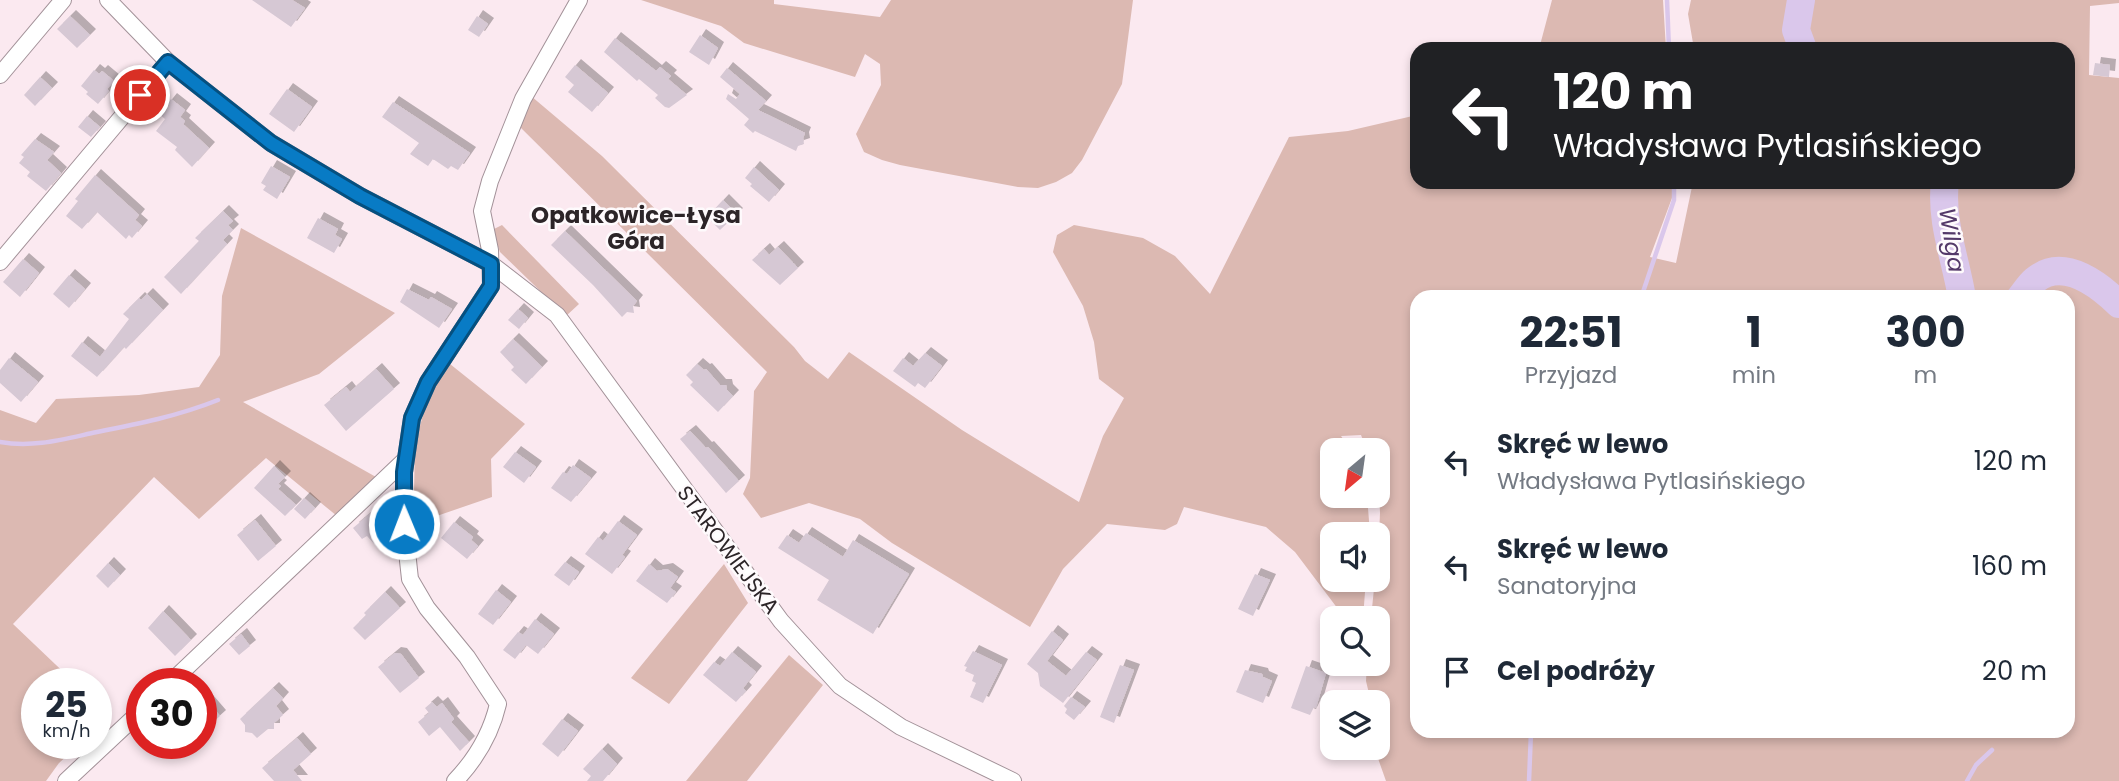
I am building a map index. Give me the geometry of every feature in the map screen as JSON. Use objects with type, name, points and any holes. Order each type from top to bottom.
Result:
[{"type":"street","points":[[0,75],[64,0]]},
{"type":"street","name":"STAROWIEJSKA","points":[[108,0],[168,62],[271,143],[360,196],[491,264],[557,315],[781,621],[840,686],[901,727],[1013,781]]},
{"type":"street","points":[[455,781],[466,769],[493,726],[498,704],[474,666],[427,608],[410,579],[404,524],[404,472],[412,418],[428,382],[491,286],[491,264],[482,211],[490,181],[523,99],[579,0]]},
{"type":"street","points":[[0,262],[168,62]]},
{"type":"street","points":[[186,668],[406,459]]},
{"type":"street","points":[[65,781],[126,725]]},
{"type":"shaded area","points":[[641,0],[774,0],[774,4],[880,17],[891,0],[1133,0],[1122,84],[1082,160],[1072,173],[1038,188],[1018,187],[900,165],[864,152],[856,134],[881,85],[880,64],[865,54],[855,77],[744,43],[721,26]]},
{"type":"shaded area","points":[[1552,0],[1663,0],[1666,42],[1541,42]]},
{"type":"shaded area","points":[[1691,0],[2119,0],[2119,3],[2090,6],[2089,75],[2119,78],[2119,781],[1386,781],[1379,760],[1390,760],[1390,690],[1368,690],[1366,681],[1366,676],[1390,676],[1390,606],[1372,606],[1374,592],[1390,592],[1390,522],[1380,522],[1380,508],[1390,508],[1390,438],[1362,438],[1361,435],[1320,438],[1320,508],[1368,508],[1369,522],[1320,522],[1320,585],[1295,552],[1266,527],[1184,507],[1177,524],[1165,530],[1107,524],[1063,569],[1030,627],[892,543],[860,519],[809,503],[761,518],[743,494],[750,478],[754,391],[767,372],[519,126],[531,96],[602,156],[805,361],[828,379],[849,352],[962,430],[1079,502],[1103,436],[1124,398],[1099,379],[1094,342],[1083,306],[1053,252],[1057,235],[1074,225],[1143,238],[1175,256],[1210,294],[1289,137],[1348,131],[1410,117],[1410,189],[1672,189],[1672,198],[1650,257],[1676,263],[1692,189],[2075,189],[2075,42],[1693,42],[1688,14]]},
{"type":"shaded area","points":[[502,225],[579,304],[566,316],[500,252],[492,230]]},
{"type":"shaded area","points":[[241,228],[395,313],[319,374],[243,402],[376,477],[337,516],[266,458],[199,519],[154,477],[13,624],[59,668],[21,668],[21,759],[63,759],[46,781],[0,781],[0,410],[36,423],[56,399],[139,395],[199,387],[220,355],[222,296]]},
{"type":"shaded area","points":[[445,360],[525,424],[491,459],[492,497],[428,519],[426,545],[413,543],[415,444],[431,386]]},
{"type":"shaded area","points":[[724,564],[748,603],[669,704],[631,678]]},
{"type":"shaded area","points":[[1325,592],[1365,592],[1364,606],[1336,606]]},
{"type":"shaded area","points":[[789,655],[823,685],[747,781],[686,781]]},
{"type":"building","points":[[252,0],[292,0],[305,8],[291,27]]},
{"type":"building","points":[[70,16],[90,35],[77,48],[57,29]]},
{"type":"building","points":[[477,16],[488,24],[479,37],[468,30]]},
{"type":"building","points":[[700,35],[718,48],[709,65],[689,52]]},
{"type":"building","points":[[615,38],[656,71],[660,67],[671,76],[668,79],[687,95],[669,108],[665,107],[655,98],[658,95],[639,79],[637,81],[604,52]]},
{"type":"building","points":[[2095,63],[2110,65],[2109,77],[2093,75]]},
{"type":"building","points":[[575,65],[608,93],[592,112],[568,92],[574,85],[565,77]]},
{"type":"building","points":[[727,68],[766,101],[758,110],[805,133],[804,144],[798,146],[796,151],[755,131],[753,133],[744,125],[749,119],[726,99],[728,94],[736,99],[740,94],[720,77]]},
{"type":"building","points":[[94,70],[99,74],[102,71],[114,81],[98,104],[81,86]]},
{"type":"building","points":[[40,77],[52,88],[35,106],[24,95]]},
{"type":"building","points":[[287,89],[312,107],[294,132],[269,114]]},
{"type":"building","points":[[171,99],[185,110],[180,117],[185,121],[183,124],[209,148],[192,167],[175,150],[177,147],[156,131],[165,119],[159,114]]},
{"type":"building","points":[[393,102],[470,153],[458,170],[451,166],[448,169],[433,159],[428,166],[410,154],[419,143],[382,117]]},
{"type":"building","points":[[87,116],[100,127],[91,137],[78,127]]},
{"type":"building","points":[[35,139],[54,152],[47,160],[61,173],[46,191],[27,176],[30,172],[19,163],[24,157],[21,155]]},
{"type":"building","points":[[271,166],[290,177],[277,199],[263,190],[266,186],[261,183]]},
{"type":"building","points":[[754,167],[779,190],[769,202],[750,186],[752,184],[745,178]]},
{"type":"building","points":[[95,175],[139,215],[135,220],[142,226],[132,238],[129,235],[126,239],[97,212],[82,229],[66,216],[78,201],[75,199]]},
{"type":"building","points":[[723,200],[737,214],[720,230],[707,217]]},
{"type":"building","points":[[223,211],[233,221],[228,225],[233,230],[223,240],[227,244],[181,294],[164,277],[199,241],[195,238]]},
{"type":"building","points":[[318,218],[338,229],[335,235],[342,239],[334,253],[307,238]]},
{"type":"building","points":[[565,231],[637,301],[633,306],[634,313],[627,312],[622,317],[551,245]]},
{"type":"building","points":[[778,247],[798,268],[780,285],[752,260],[764,249],[769,255]]},
{"type":"building","points":[[23,259],[39,273],[20,297],[3,282]]},
{"type":"building","points":[[69,275],[85,289],[69,308],[53,294]]},
{"type":"building","points":[[407,289],[429,300],[431,297],[452,309],[439,328],[400,302]]},
{"type":"building","points":[[147,294],[163,310],[97,377],[71,356],[82,342],[100,357],[129,319],[123,314]]},
{"type":"building","points":[[518,309],[528,318],[519,329],[508,320]]},
{"type":"building","points":[[513,339],[542,367],[526,384],[511,370],[514,367],[500,352]]},
{"type":"building","points":[[925,353],[942,366],[925,388],[918,383],[915,387],[893,371],[903,358],[913,366]]},
{"type":"building","points":[[9,358],[38,382],[21,402],[0,383],[0,370]]},
{"type":"building","points":[[697,364],[706,369],[720,385],[726,385],[733,396],[718,412],[690,385],[693,382],[686,375]]},
{"type":"building","points":[[376,369],[394,389],[346,431],[324,405],[346,387],[350,392]]},
{"type":"building","points":[[690,431],[739,481],[726,493],[680,439]]},
{"type":"building","points":[[515,452],[536,467],[524,483],[503,467]]},
{"type":"building","points":[[573,465],[591,478],[571,502],[551,488],[563,472],[567,474]]},
{"type":"building","points":[[274,466],[285,477],[278,484],[281,486],[278,489],[296,505],[285,516],[254,488]]},
{"type":"building","points":[[304,498],[315,508],[305,519],[294,509]]},
{"type":"building","points":[[377,508],[388,520],[379,527],[387,538],[377,547],[367,536],[362,539],[353,528]]},
{"type":"building","points":[[255,520],[276,546],[258,561],[237,535]]},
{"type":"building","points":[[618,521],[637,535],[612,574],[585,554],[598,537],[603,541]]},
{"type":"building","points":[[454,522],[473,537],[471,540],[478,546],[467,559],[441,538]]},
{"type":"building","points":[[806,533],[843,557],[853,540],[909,574],[873,634],[817,600],[829,580],[778,548],[787,535],[799,543]]},
{"type":"building","points":[[565,562],[579,572],[569,586],[554,575]]},
{"type":"building","points":[[108,563],[120,575],[108,588],[96,576]]},
{"type":"building","points":[[649,564],[657,571],[667,569],[678,577],[670,588],[676,592],[667,603],[636,581]]},
{"type":"building","points":[[1255,574],[1270,580],[1253,616],[1238,609]]},
{"type":"building","points":[[496,590],[511,602],[493,625],[478,614]]},
{"type":"building","points":[[385,592],[400,608],[365,640],[353,628]]},
{"type":"building","points":[[163,611],[191,640],[175,656],[148,628]]},
{"type":"building","points":[[535,619],[554,634],[538,654],[526,645],[515,659],[503,650],[518,632],[523,635]]},
{"type":"building","points":[[1052,631],[1063,640],[1047,661],[1066,676],[1086,652],[1097,660],[1063,703],[1040,686],[1038,673],[1027,664]]},
{"type":"building","points":[[241,634],[250,646],[239,655],[229,644]]},
{"type":"building","points":[[973,651],[1002,665],[983,703],[970,697],[976,683],[972,681],[974,675],[965,671],[967,667],[964,666]]},
{"type":"building","points":[[732,652],[756,672],[743,688],[746,691],[736,702],[703,675],[714,662],[720,666]]},
{"type":"building","points":[[395,653],[401,654],[419,678],[400,693],[378,667]]},
{"type":"building","points":[[1120,665],[1134,670],[1114,723],[1100,717]]},
{"type":"building","points":[[1306,666],[1320,671],[1320,676],[1325,676],[1316,708],[1314,707],[1310,715],[1291,708]]},
{"type":"building","points":[[1245,670],[1262,674],[1272,681],[1263,703],[1236,692]]},
{"type":"building","points":[[273,688],[283,698],[276,706],[283,715],[274,723],[274,729],[268,729],[257,738],[252,733],[245,732],[245,725],[240,719]]},
{"type":"building","points":[[1071,697],[1085,707],[1074,720],[1065,713],[1067,709],[1064,706]]},
{"type":"building","points":[[432,702],[437,707],[442,703],[454,719],[451,722],[469,742],[460,751],[440,727],[429,736],[418,722],[429,713],[425,708]]},
{"type":"building","points":[[562,719],[578,731],[558,757],[542,744]]},
{"type":"building","points":[[297,738],[311,754],[293,770],[302,781],[274,781],[262,768]]},
{"type":"building","points":[[602,749],[617,764],[603,781],[587,781],[591,776],[583,769]]},
{"type":"waterway","points":[[1667,0],[1669,42]]},
{"type":"waterway","name":"Wilga","points":[[1800,42],[1796,30],[1801,0]]},
{"type":"waterway","points":[[1644,290],[1674,200],[1674,189]]},
{"type":"waterway","name":"Wilga","points":[[1945,189],[1947,226],[1960,290]]},
{"type":"waterway","name":"Wilga","points":[[2026,290],[2035,280],[2046,274],[2068,272],[2091,282],[2119,304]]},
{"type":"waterway","points":[[0,442],[25,444],[61,440],[158,419],[218,400]]},
{"type":"waterway","points":[[1529,781],[1531,738]]},
{"type":"waterway","points":[[1967,781],[1976,765],[1992,750]]},
{"type":"district","name":"Opatkowice-Łysa Góra","points":[[636,228]]},
{"type":"route","points":[[140,95],[168,62],[271,143],[360,196],[491,264],[491,286],[449,346],[428,382],[412,418],[404,472],[404,524]]}]
